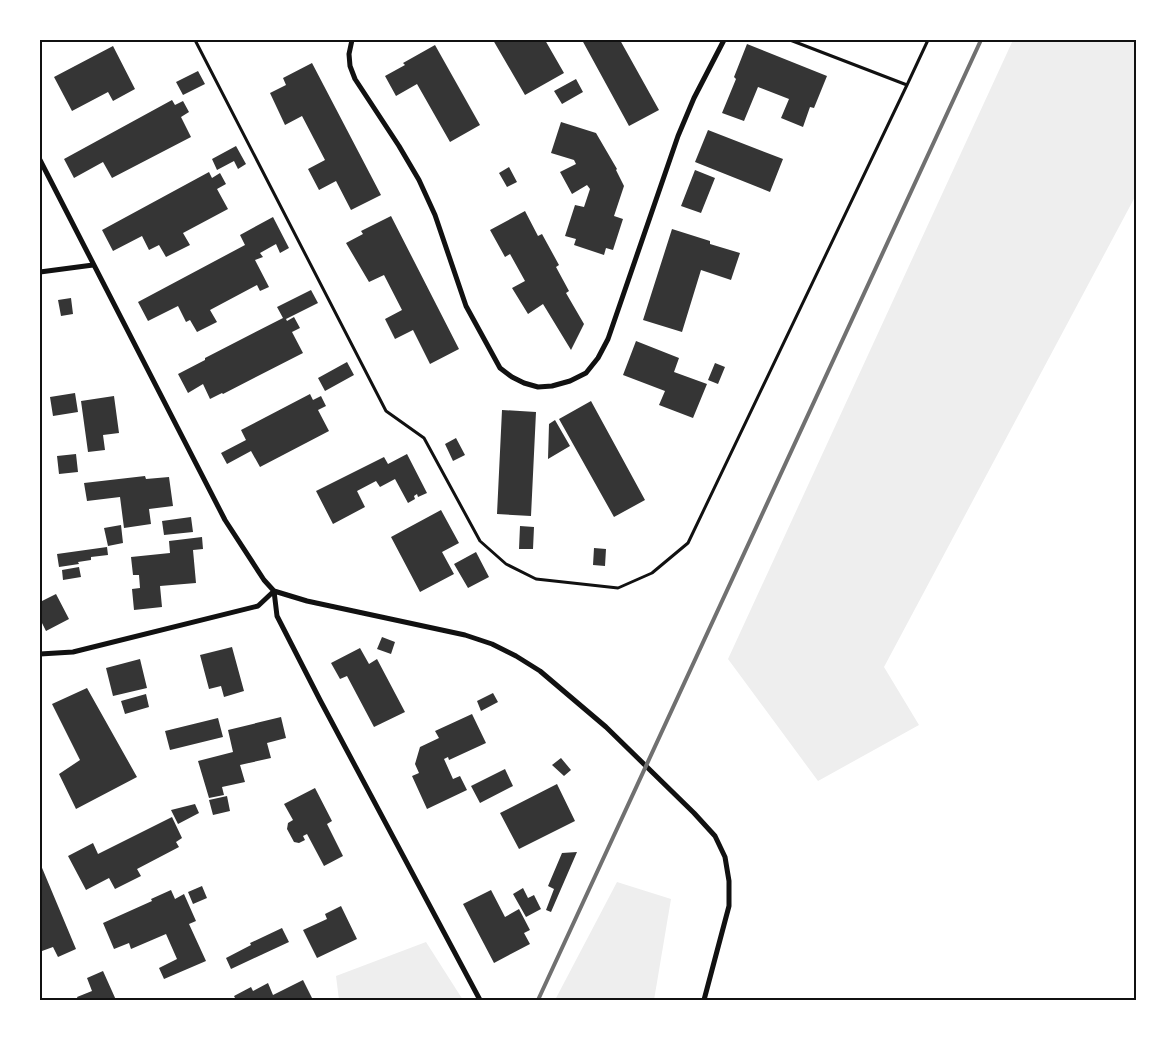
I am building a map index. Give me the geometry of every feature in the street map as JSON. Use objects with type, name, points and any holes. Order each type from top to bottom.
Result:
[{"type":"street","points":[[352,40],[349,54],[350,66],[355,80],[419,180],[435,215],[470,314],[500,368],[524,383],[538,387],[552,386],[570,381],[586,373],[598,358],[608,338],[678,136],[694,98],[724,40]]},
{"type":"street","points":[[40,160],[225,520],[254,567],[274,591],[307,601],[465,635],[492,644],[540,671],[606,727],[715,836],[725,857],[730,881],[729,906],[704,1000]]},
{"type":"street","points":[[40,272],[93,265]]},
{"type":"street","points":[[40,654],[73,652],[258,606],[274,591]]},
{"type":"street","points":[[274,591],[277,616],[480,1000]]},
{"type":"path","points":[[195,40],[386,411],[424,438],[480,541],[506,564],[536,578],[618,588],[652,573],[688,543],[928,40]]},
{"type":"path","points":[[790,40],[907,85]]},
{"type":"shaded area","points":[[1013,40],[1136,40],[1136,195],[884,667],[919,725],[818,781],[728,659]]},
{"type":"shaded area","points":[[617,882],[671,899],[654,1000],[555,1000]]},
{"type":"shaded area","points":[[426,942],[463,1000],[339,1000],[336,976]]},
{"type":"building","points":[[493,40],[545,40],[564,73],[525,95]]},
{"type":"building","points":[[582,40],[620,40],[659,110],[629,126]]},
{"type":"building","points":[[747,44],[827,76],[814,108],[810,107],[803,127],[781,118],[789,99],[758,87],[744,121],[722,113],[736,79],[734,77]]},
{"type":"building","points":[[435,45],[480,125],[450,142],[417,84],[396,96],[385,76],[405,65],[403,63]]},
{"type":"building","points":[[113,46],[135,89],[113,101],[108,92],[72,111],[54,77]]},
{"type":"building","points":[[312,63],[381,195],[351,210],[336,181],[319,190],[308,169],[325,160],[302,116],[285,125],[270,93],[286,85],[283,78]]},
{"type":"building","points":[[198,71],[205,84],[183,95],[176,82]]},
{"type":"building","points":[[576,79],[583,92],[562,104],[554,91]]},
{"type":"building","points":[[172,100],[175,105],[183,101],[189,112],[181,117],[191,137],[112,178],[103,162],[74,178],[64,159]]},
{"type":"building","points":[[561,122],[596,133],[617,169],[624,186],[614,216],[623,219],[613,250],[606,248],[604,255],[574,245],[576,239],[565,236],[575,205],[584,207],[590,189],[587,185],[572,194],[560,172],[576,164],[574,160],[551,153]]},
{"type":"building","points":[[708,130],[783,159],[770,192],[695,162]]},
{"type":"building","points":[[236,146],[246,164],[238,169],[234,161],[217,170],[212,159]]},
{"type":"building","points":[[509,167],[517,182],[507,187],[499,173]]},
{"type":"building","points":[[695,170],[715,178],[701,213],[681,206]]},
{"type":"building","points":[[209,172],[212,178],[220,173],[226,184],[217,189],[228,209],[183,233],[190,245],[166,257],[159,245],[149,250],[142,236],[113,251],[102,230]]},
{"type":"building","points":[[525,211],[538,236],[542,234],[559,265],[556,267],[569,291],[566,293],[584,324],[571,350],[543,304],[528,314],[512,288],[525,281],[510,254],[505,257],[490,230]]},
{"type":"building","points":[[391,216],[459,349],[430,364],[413,330],[395,339],[385,319],[402,310],[384,275],[369,282],[346,243],[363,234],[361,231]]},
{"type":"building","points":[[273,217],[289,248],[280,253],[276,244],[260,253],[263,257],[255,260],[269,287],[260,291],[257,285],[210,310],[217,322],[197,332],[190,320],[186,322],[178,306],[148,321],[138,302],[245,245],[240,235]]},
{"type":"building","points":[[672,229],[740,253],[731,280],[701,270],[682,332],[643,320]]},
{"type":"building","points":[[311,290],[318,303],[286,319],[287,321],[294,317],[300,328],[292,332],[303,353],[210,399],[203,384],[188,393],[178,374],[283,318],[277,307]]},
{"type":"building","points":[[71,298],[73,314],[61,316],[58,300]]},
{"type":"building","points":[[636,341],[679,358],[674,372],[707,384],[693,418],[659,405],[665,391],[623,375]]},
{"type":"building","points":[[347,362],[354,375],[325,391],[318,378]]},
{"type":"building","points":[[715,363],[725,367],[718,384],[708,380]]},
{"type":"building","points":[[75,393],[78,412],[53,416],[50,397]]},
{"type":"building","points":[[310,394],[313,400],[321,396],[326,406],[318,410],[329,431],[260,467],[251,451],[227,464],[221,453],[246,440],[241,430]]},
{"type":"building","points":[[114,396],[119,433],[103,435],[105,450],[88,452],[81,401]]},
{"type":"building","points":[[591,401],[645,500],[614,517],[559,419]]},
{"type":"building","points":[[502,410],[536,412],[531,516],[497,514]]},
{"type":"building","points":[[555,420],[570,446],[548,459],[549,424]]},
{"type":"building","points":[[456,438],[465,455],[453,461],[445,444]]},
{"type":"building","points":[[76,454],[78,472],[59,474],[57,456]]},
{"type":"building","points":[[407,454],[427,493],[418,497],[417,494],[414,496],[415,499],[408,503],[395,479],[380,487],[376,481],[357,491],[365,507],[333,524],[316,491],[384,457],[388,464]]},
{"type":"building","points":[[145,476],[146,479],[169,477],[173,506],[149,509],[151,524],[124,528],[120,497],[87,501],[84,483]]},
{"type":"building","points":[[441,510],[459,543],[442,552],[454,574],[420,592],[391,537]]},
{"type":"building","points":[[191,517],[193,532],[164,535],[162,521]]},
{"type":"building","points":[[121,525],[123,543],[108,546],[104,528]]},
{"type":"building","points":[[520,526],[534,527],[533,549],[519,549]]},
{"type":"building","points":[[202,537],[203,549],[193,550],[196,583],[160,586],[162,607],[134,610],[132,589],[140,588],[139,575],[133,575],[131,557],[170,553],[169,541]]},
{"type":"building","points":[[107,547],[108,555],[91,557],[91,560],[78,562],[79,564],[59,567],[57,554]]},
{"type":"building","points":[[594,548],[606,549],[605,566],[593,565]]},
{"type":"building","points":[[476,552],[489,577],[468,588],[454,564]]},
{"type":"building","points":[[79,567],[81,577],[63,580],[62,570]]},
{"type":"building","points":[[56,594],[69,619],[46,631],[40,619],[40,602]]},
{"type":"building","points":[[382,637],[395,642],[391,654],[377,649]]},
{"type":"building","points":[[232,647],[244,691],[224,697],[221,686],[209,689],[200,655]]},
{"type":"building","points":[[360,648],[369,664],[377,659],[405,712],[374,727],[347,676],[340,679],[331,663]]},
{"type":"building","points":[[140,659],[147,688],[113,696],[106,668]]},
{"type":"building","points":[[87,688],[137,777],[76,809],[59,774],[80,760],[52,704]]},
{"type":"building","points":[[493,693],[498,702],[481,711],[477,701]]},
{"type":"building","points":[[146,694],[149,707],[125,714],[121,701]]},
{"type":"building","points":[[472,714],[486,743],[449,760],[448,757],[444,759],[453,779],[460,776],[467,790],[427,809],[412,776],[419,773],[415,764],[420,747],[439,738],[435,731]]},
{"type":"building","points":[[281,717],[286,738],[267,743],[271,758],[240,765],[245,782],[222,787],[224,795],[209,798],[198,761],[233,752],[228,730]]},
{"type":"building","points":[[218,718],[223,737],[170,750],[165,731]]},
{"type":"building","points":[[561,758],[571,770],[564,776],[552,765]]},
{"type":"building","points":[[505,769],[513,786],[480,803],[471,786]]},
{"type":"building","points":[[557,784],[575,821],[519,849],[500,813]]},
{"type":"building","points":[[315,788],[332,821],[327,824],[343,856],[324,866],[307,834],[303,836],[305,840],[299,843],[294,842],[287,829],[288,823],[293,820],[284,804]]},
{"type":"building","points":[[227,796],[230,811],[213,815],[209,800]]},
{"type":"building","points":[[195,804],[199,813],[178,824],[171,810]]},
{"type":"building","points":[[172,817],[182,838],[176,842],[179,847],[137,869],[141,876],[115,889],[109,878],[86,890],[68,856],[93,843],[98,854]]},
{"type":"building","points":[[577,852],[551,912],[546,910],[554,889],[548,886],[562,853]]},
{"type":"building","points":[[40,863],[76,949],[58,957],[53,947],[42,951],[40,948]]},
{"type":"building","points":[[202,886],[207,898],[193,904],[188,892]]},
{"type":"building","points":[[523,888],[528,898],[534,895],[541,909],[526,917],[513,894]]},
{"type":"building","points":[[171,890],[175,899],[184,894],[196,921],[189,924],[206,961],[164,979],[159,968],[177,959],[166,934],[131,949],[129,943],[114,949],[103,923],[152,901],[151,899]]},
{"type":"building","points":[[491,890],[505,917],[519,909],[530,930],[524,933],[530,944],[494,963],[463,904]]},
{"type":"building","points":[[341,906],[357,939],[317,958],[303,930],[327,919],[325,914]]},
{"type":"building","points":[[282,928],[289,942],[231,969],[226,958],[251,945],[250,943]]},
{"type":"building","points":[[103,971],[116,1000],[78,1000],[77,997],[92,991],[87,978]]},
{"type":"building","points":[[303,980],[313,1000],[236,1000],[234,996],[251,987],[253,991],[268,983],[273,995]]},
{"type":"railway","points":[[538,1000],[981,40]]}]
